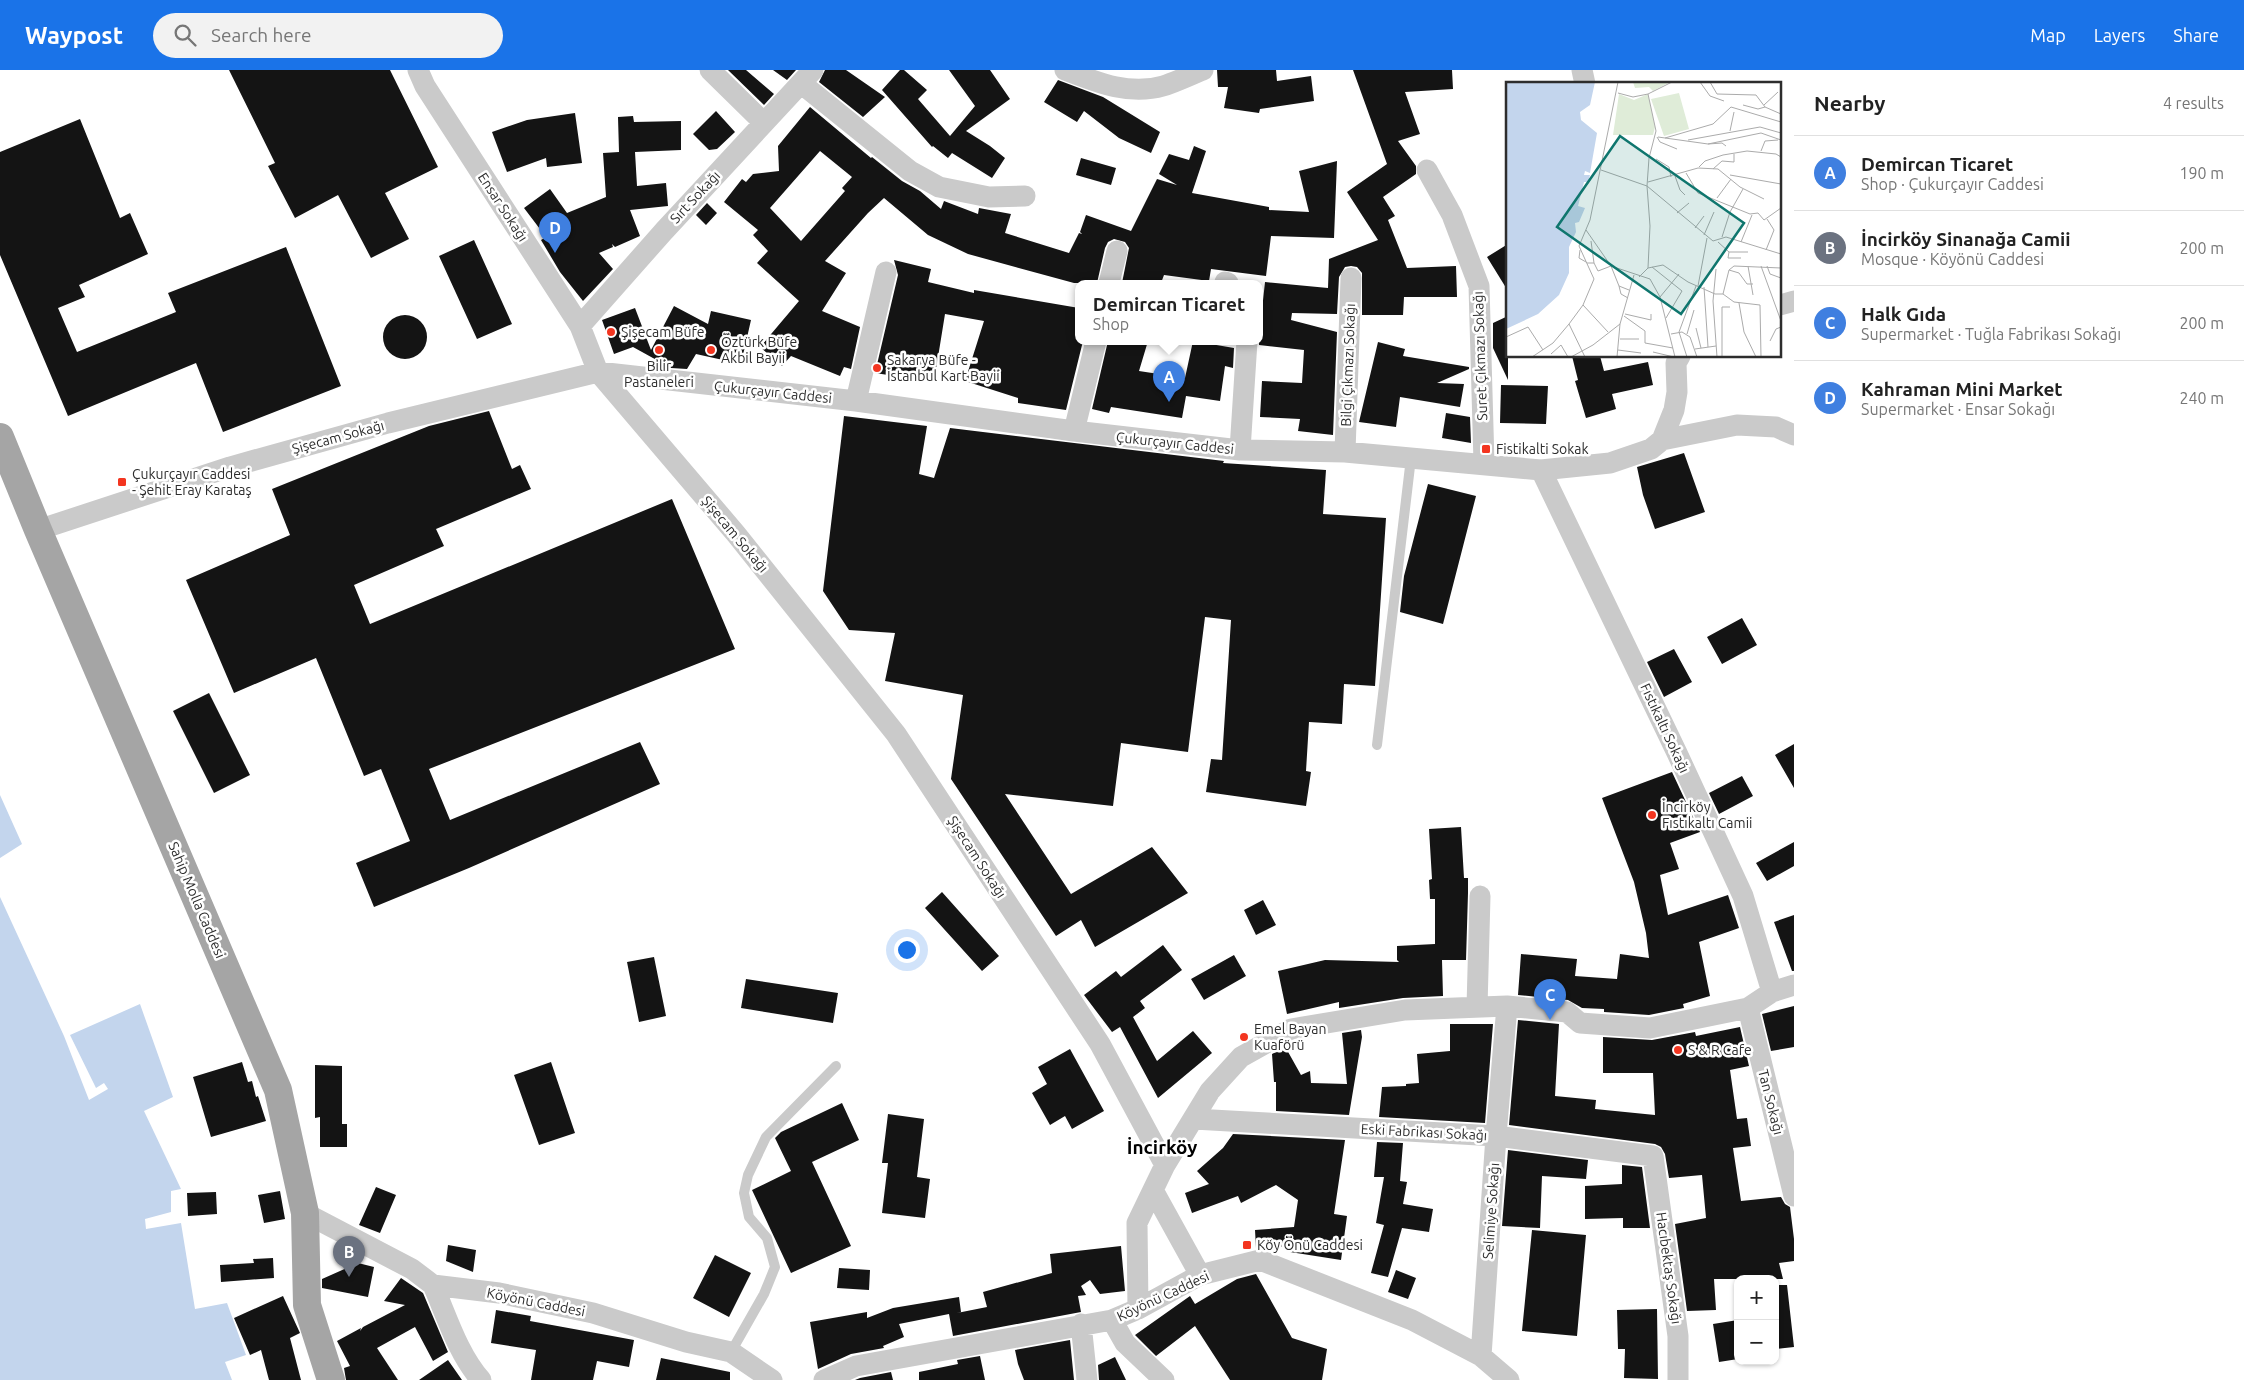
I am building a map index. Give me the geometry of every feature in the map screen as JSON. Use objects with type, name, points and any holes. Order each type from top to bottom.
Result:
[{"type":"main road","name":"Sahip Molla Caddesi","points":[[0,437],[278,1090],[305,1212],[307,1305],[331,1380]]},
{"type":"street","name":"Ensar Sokağı","points":[[418,70],[425,86],[580,326],[598,372]]},
{"type":"street","points":[[710,70],[764,122]]},
{"type":"street","points":[[1065,70],[1096,82],[1133,90],[1162,86],[1202,70]]},
{"type":"street","name":"Sırt Sokağı","points":[[580,326],[664,230],[807,77]]},
{"type":"street","points":[[807,77],[910,171],[939,187],[989,197],[1024,196]]},
{"type":"street","name":"Suret Çıkmazı Sokağı","points":[[1427,170],[1452,215],[1479,286],[1484,463]]},
{"type":"street","points":[[1110,280],[1117,251]]},
{"type":"street","points":[[856,401],[886,272]]},
{"type":"street","name":"Bilgi Çıkmazı Sokağı","points":[[1345,452],[1351,278]]},
{"type":"street","points":[[1782,304],[1794,300]]},
{"type":"street","points":[[1074,432],[1095,345]]},
{"type":"street","points":[[1240,450],[1247,345]]},
{"type":"street","points":[[1662,440],[1674,410],[1677,392],[1676,358]]},
{"type":"street","name":"Çukurçayır Caddesi","points":[[598,372],[856,401],[1074,432],[1240,450],[1345,452],[1484,463],[1541,470],[1610,463],[1650,449],[1662,440],[1737,425],[1776,426],[1794,435]]},
{"type":"street","name":"Şişecam Sokağı","points":[[38,530],[230,467],[388,424],[598,372],[736,534],[896,734],[1100,1044],[1166,1165]]},
{"type":"street","name":"Fıstıkaltı Sokağı","points":[[1541,470],[1678,753],[1743,896],[1772,992]]},
{"type":"street","points":[[1477,1007],[1480,896]]},
{"type":"street","points":[[1138,1309],[1137,1222],[1166,1165],[1210,1091],[1241,1057],[1291,1029],[1405,1010],[1507,1006],[1566,1012],[1580,1023],[1650,1028],[1748,1008],[1772,992],[1794,985]]},
{"type":"street","name":"Selimiye Sokağı","points":[[1481,1356],[1507,1006]]},
{"type":"street","name":"Tan Sokağı","points":[[1748,1008],[1794,1196]]},
{"type":"street","name":"Eski Fabrikası Sokağı","points":[[1194,1119],[1496,1136],[1653,1156]]},
{"type":"street","name":"Hacıbektaş Sokağı","points":[[1653,1156],[1678,1336],[1678,1380]]},
{"type":"street","points":[[1153,1190],[1200,1275]]},
{"type":"street","points":[[305,1212],[412,1269],[433,1285],[458,1343],[481,1380]]},
{"type":"street","name":"Köyönü Caddesi","points":[[824,1380],[856,1366],[1081,1324],[1112,1320],[1138,1309],[1200,1275],[1260,1260],[1412,1320],[1481,1356],[1508,1380]]},
{"type":"street","name":"Köyönü Caddesi","points":[[433,1285],[499,1293],[584,1311],[686,1342],[731,1352],[772,1380]]},
{"type":"street","points":[[1112,1320],[1125,1343],[1164,1380]]},
{"type":"street","points":[[1081,1324],[1087,1380]]},
{"type":"lane","points":[[1377,745],[1411,458]]},
{"type":"lane","points":[[731,1352],[764,1294],[775,1267],[767,1238],[749,1217],[744,1194],[748,1175],[766,1137],[836,1066]]},
{"type":"water","points":[[0,795],[22,844],[0,858]]},
{"type":"water","points":[[0,897],[64,1036],[89,1100],[108,1089],[104,1083],[96,1088],[70,1035],[140,1004],[173,1097],[144,1111],[181,1189],[171,1191],[171,1212],[145,1219],[146,1229],[181,1223],[195,1309],[227,1303],[246,1355],[225,1362],[232,1380],[0,1380]]},
{"type":"building","points":[[229,70],[390,70],[438,167],[385,193],[409,239],[371,258],[338,195],[295,218],[268,166],[275,163]]},
{"type":"building","points":[[728,70],[746,70],[774,94],[764,105]]},
{"type":"building","points":[[773,70],[796,70],[787,80]]},
{"type":"building","points":[[825,70],[846,70],[885,97],[863,117],[819,82]]},
{"type":"building","points":[[900,70],[904,70],[927,90],[918,99],[950,136],[975,106],[949,70],[990,70],[1010,99],[966,131],[1005,158],[992,178],[952,153],[948,158],[932,147],[882,90]]},
{"type":"building","points":[[1217,70],[1276,70],[1277,81],[1311,76],[1314,101],[1260,109],[1259,113],[1224,108],[1228,87],[1218,87]]},
{"type":"building","points":[[1353,70],[1452,70],[1453,89],[1405,92],[1420,134],[1398,141],[1416,166],[1416,174],[1383,197],[1395,216],[1388,220],[1407,268],[1456,266],[1457,297],[1404,297],[1403,315],[1362,315],[1362,273],[1357,267],[1345,267],[1339,277],[1337,314],[1292,313],[1291,320],[1337,332],[1333,435],[1298,431],[1300,419],[1260,417],[1262,381],[1302,383],[1304,350],[1259,345],[1263,345],[1265,282],[1328,288],[1329,259],[1378,240],[1347,192],[1387,164]]},
{"type":"building","points":[[1058,80],[1103,97],[1160,132],[1151,153],[1119,138],[1084,111],[1077,122],[1044,102]]},
{"type":"building","points":[[810,107],[871,158],[902,181],[920,191],[941,209],[944,201],[978,214],[979,208],[1011,214],[1005,233],[1069,253],[1079,233],[1082,234],[1080,232],[1086,215],[1131,231],[1157,179],[1177,185],[1159,174],[1169,154],[1189,160],[1194,146],[1206,151],[1192,193],[1269,207],[1269,210],[1309,212],[1299,171],[1337,161],[1334,238],[1271,236],[1266,276],[1211,269],[1209,280],[1164,275],[1162,280],[1123,280],[1129,248],[1125,242],[1114,239],[1108,242],[1105,248],[1098,280],[1075,280],[1074,283],[968,254],[928,235],[884,198],[825,261],[846,273],[822,311],[860,327],[851,369],[844,367],[840,376],[791,356],[782,366],[760,347],[799,301],[757,263],[768,251],[753,235],[758,230],[724,202],[742,179],[746,182],[753,174],[779,171],[778,146]],"holes":[[[820,151],[852,177],[842,188],[845,191],[801,241],[770,208]]]},
{"type":"building","points":[[716,111],[735,132],[717,149],[709,150],[693,134]]},
{"type":"building","points":[[575,113],[582,163],[547,167],[546,158],[507,172],[492,132],[527,120]]},
{"type":"building","points":[[633,116],[634,122],[681,121],[681,150],[635,152],[637,186],[666,183],[668,206],[630,210],[640,236],[615,247],[612,244],[613,247],[599,253],[613,269],[583,301],[560,272],[541,240],[546,237],[524,208],[550,189],[567,213],[606,197],[603,153],[619,152],[618,117]]},
{"type":"building","points":[[80,119],[120,218],[130,213],[148,254],[79,285],[85,297],[58,308],[77,352],[176,312],[168,293],[286,247],[341,386],[223,432],[196,363],[68,416],[0,255],[0,152]]},
{"type":"building","points":[[1081,158],[1116,168],[1111,185],[1076,175]]},
{"type":"building","points":[[707,203],[717,213],[706,225],[696,215]]},
{"type":"building","points":[[474,240],[512,324],[477,339],[439,256]]},
{"type":"building","points":[[1506,245],[1506,288],[1487,257]]},
{"type":"building","points":[[894,260],[931,269],[928,282],[974,293],[974,290],[1075,307],[1075,345],[1082,345],[1066,410],[1018,403],[1018,398],[965,381],[984,321],[945,314],[934,382],[875,373],[898,275]]},
{"type":"building","points":[[674,306],[708,324],[711,311],[751,320],[741,364],[696,354],[687,369],[671,368],[633,347],[614,354],[602,320],[635,308],[651,350]]},
{"type":"building","points":[[401,315],[409,315],[421,321],[427,337],[421,353],[409,359],[401,359],[389,353],[383,341],[383,333],[389,321]]},
{"type":"building","points":[[1506,317],[1508,380],[1493,348],[1493,323]]},
{"type":"building","points":[[1378,342],[1405,349],[1403,356],[1469,367],[1469,369],[1437,383],[1464,384],[1460,407],[1400,397],[1396,427],[1359,422]]},
{"type":"building","points":[[1107,345],[1147,345],[1139,371],[1185,378],[1192,345],[1216,345],[1234,348],[1233,368],[1225,366],[1220,401],[1186,396],[1182,418],[1111,407],[1109,413],[1092,409]]},
{"type":"building","points":[[1572,358],[1601,358],[1604,371],[1648,362],[1653,385],[1612,394],[1616,409],[1586,418],[1575,381],[1578,380]]},
{"type":"building","points":[[1501,385],[1548,386],[1546,424],[1500,423]]},
{"type":"building","points":[[489,411],[512,469],[520,465],[531,489],[436,529],[444,546],[354,585],[370,624],[672,499],[735,649],[429,769],[450,820],[640,742],[660,784],[469,868],[374,907],[356,863],[410,841],[381,769],[364,776],[316,658],[234,693],[186,580],[290,535],[272,489],[429,426]]},
{"type":"building","points":[[1446,413],[1470,417],[1471,443],[1442,438]]},
{"type":"building","points":[[844,416],[927,426],[919,474],[934,478],[950,428],[1224,461],[1223,463],[1326,470],[1323,514],[1386,518],[1375,686],[1344,684],[1342,724],[1309,722],[1306,771],[1311,772],[1306,806],[1206,792],[1211,759],[1222,760],[1231,620],[1205,617],[1188,752],[1121,743],[1113,806],[1005,794],[1071,894],[1152,847],[1188,893],[1095,947],[1081,920],[1056,936],[951,779],[963,695],[885,681],[895,633],[849,630],[823,591]]},
{"type":"building","points":[[1684,453],[1705,512],[1655,529],[1643,495],[1637,467]]},
{"type":"building","points":[[1428,484],[1476,496],[1443,624],[1400,612],[1404,576]]},
{"type":"building","points":[[1742,618],[1757,645],[1722,664],[1707,637]]},
{"type":"building","points":[[1674,649],[1692,682],[1664,697],[1647,662]]},
{"type":"building","points":[[209,693],[250,775],[214,793],[173,711]]},
{"type":"building","points":[[1794,744],[1794,788],[1775,755]]},
{"type":"building","points":[[1672,772],[1700,832],[1670,843],[1679,869],[1660,875],[1668,915],[1728,895],[1739,928],[1699,942],[1710,996],[1683,1004],[1684,1008],[1649,1015],[1604,1012],[1604,1009],[1582,1008],[1568,1000],[1518,995],[1521,954],[1577,959],[1575,976],[1617,979],[1620,954],[1649,958],[1646,933],[1634,882],[1602,798]]},
{"type":"building","points":[[1742,776],[1753,796],[1719,814],[1709,793]]},
{"type":"building","points":[[1461,827],[1464,878],[1468,878],[1466,960],[1442,960],[1443,996],[1403,998],[1339,1008],[1339,1002],[1287,1014],[1278,971],[1325,960],[1399,962],[1397,960],[1397,946],[1435,944],[1435,899],[1430,899],[1429,880],[1432,879],[1429,829]]},
{"type":"building","points":[[1794,842],[1794,866],[1767,881],[1756,863]]},
{"type":"building","points":[[942,892],[999,956],[982,971],[925,908]]},
{"type":"building","points":[[1263,900],[1276,925],[1256,935],[1244,910]]},
{"type":"building","points":[[1794,915],[1794,971],[1792,971],[1774,922]]},
{"type":"building","points":[[1163,945],[1182,970],[1140,1001],[1145,1008],[1133,1017],[1157,1061],[1193,1031],[1212,1053],[1158,1098],[1120,1027],[1112,1032],[1084,995],[1116,971],[1121,977]]},
{"type":"building","points":[[1234,955],[1246,976],[1204,1000],[1191,979]]},
{"type":"building","points":[[654,957],[666,1016],[639,1022],[627,962]]},
{"type":"building","points":[[746,979],[838,993],[833,1023],[741,1008]]},
{"type":"building","points":[[1794,1006],[1794,1047],[1771,1051],[1762,1014]]},
{"type":"building","points":[[1518,1020],[1559,1024],[1555,1096],[1596,1100],[1595,1109],[1655,1115],[1653,1073],[1603,1073],[1603,1037],[1652,1040],[1695,1032],[1696,1036],[1740,1027],[1749,1066],[1730,1070],[1737,1119],[1747,1118],[1751,1146],[1733,1148],[1741,1201],[1781,1197],[1785,1204],[1790,1207],[1794,1239],[1794,1261],[1779,1263],[1783,1279],[1779,1279],[1779,1275],[1734,1275],[1734,1279],[1714,1279],[1716,1310],[1687,1311],[1675,1224],[1706,1218],[1702,1175],[1669,1178],[1665,1154],[1661,1147],[1655,1144],[1509,1125]]},
{"type":"building","points":[[1450,1024],[1493,1024],[1485,1123],[1379,1117],[1382,1087],[1406,1086],[1406,1084],[1419,1083],[1417,1054],[1450,1051]]},
{"type":"building","points":[[1361,1030],[1362,1037],[1349,1115],[1276,1111],[1276,1082],[1274,1082],[1272,1054],[1287,1050],[1301,1075],[1310,1071],[1311,1083],[1347,1084],[1342,1033]]},
{"type":"building","points":[[1070,1049],[1104,1111],[1072,1129],[1065,1116],[1050,1125],[1032,1093],[1047,1084],[1038,1067]]},
{"type":"building","points":[[242,1062],[248,1082],[252,1081],[256,1097],[258,1096],[266,1121],[211,1137],[193,1077]]},
{"type":"building","points":[[551,1062],[575,1133],[539,1145],[514,1075]]},
{"type":"building","points":[[315,1065],[342,1066],[342,1124],[347,1124],[347,1147],[320,1147],[320,1117],[315,1118]]},
{"type":"building","points":[[842,1103],[859,1140],[812,1162],[851,1246],[791,1273],[752,1190],[791,1171],[775,1138],[781,1132]]},
{"type":"building","points":[[888,1114],[924,1119],[917,1177],[930,1179],[925,1218],[882,1213],[888,1163],[882,1163]]},
{"type":"building","points":[[1233,1134],[1345,1140],[1334,1214],[1347,1216],[1341,1260],[1290,1252],[1291,1246],[1256,1248],[1255,1230],[1294,1227],[1298,1200],[1276,1185],[1241,1203],[1238,1196],[1192,1213],[1185,1193],[1209,1184],[1197,1171],[1223,1148]]},
{"type":"building","points":[[1377,1142],[1403,1143],[1400,1181],[1407,1182],[1403,1204],[1433,1209],[1429,1232],[1402,1228],[1388,1277],[1371,1273],[1384,1225],[1376,1223],[1384,1177],[1374,1177]]},
{"type":"building","points":[[1508,1150],[1588,1160],[1586,1179],[1542,1176],[1540,1228],[1502,1226]]},
{"type":"building","points":[[1622,1165],[1642,1167],[1650,1228],[1623,1228],[1623,1218],[1585,1219],[1585,1186],[1622,1184]]},
{"type":"building","points":[[376,1187],[396,1195],[380,1233],[359,1225]]},
{"type":"building","points":[[280,1191],[285,1219],[264,1223],[258,1195]]},
{"type":"building","points":[[216,1192],[217,1214],[188,1216],[187,1193]]},
{"type":"building","points":[[1532,1230],[1586,1235],[1577,1336],[1522,1331]]},
{"type":"building","points":[[448,1245],[476,1250],[473,1272],[446,1261]]},
{"type":"building","points":[[1121,1246],[1125,1291],[1100,1294],[1090,1280],[1081,1286],[1086,1295],[1078,1296],[1081,1312],[953,1336],[949,1314],[899,1324],[904,1337],[883,1346],[884,1348],[851,1354],[818,1369],[810,1322],[867,1312],[867,1318],[893,1308],[959,1297],[961,1312],[957,1313],[987,1307],[983,1292],[1052,1273],[1050,1254]]},
{"type":"building","points":[[715,1255],[751,1273],[729,1317],[693,1298]]},
{"type":"building","points":[[273,1258],[274,1278],[221,1282],[220,1265],[254,1263],[253,1259]]},
{"type":"building","points":[[358,1263],[374,1267],[368,1297],[322,1288],[322,1279]]},
{"type":"building","points":[[839,1268],[870,1270],[869,1290],[837,1288]]},
{"type":"building","points":[[1396,1270],[1416,1278],[1408,1299],[1388,1292]]},
{"type":"building","points":[[1256,1274],[1292,1338],[1327,1349],[1322,1380],[1230,1380],[1195,1326],[1156,1356],[1135,1335],[1190,1296],[1195,1304],[1237,1279]]},
{"type":"building","points":[[401,1278],[423,1293],[448,1352],[433,1361],[415,1327],[377,1348],[398,1380],[346,1380],[344,1368],[350,1366],[337,1341],[361,1328],[360,1331],[363,1327],[405,1305],[384,1301]]},
{"type":"building","points":[[1779,1285],[1787,1285],[1794,1347],[1779,1349]]},
{"type":"building","points":[[283,1296],[300,1333],[290,1338],[301,1380],[269,1380],[261,1350],[250,1355],[234,1318]]},
{"type":"building","points":[[1657,1309],[1658,1379],[1624,1378],[1625,1349],[1618,1349],[1617,1310]]},
{"type":"building","points":[[496,1310],[531,1316],[530,1321],[634,1340],[629,1367],[597,1361],[593,1380],[531,1380],[536,1350],[491,1343]]},
{"type":"building","points":[[1734,1321],[1734,1360],[1719,1362],[1713,1324]]},
{"type":"building","points":[[1070,1340],[1074,1380],[1024,1380],[1015,1350]]},
{"type":"building","points":[[980,1356],[985,1380],[919,1380],[919,1372],[958,1364],[957,1360]]},
{"type":"building","points":[[1115,1357],[1126,1380],[1099,1380],[1098,1365]]},
{"type":"building","points":[[661,1358],[730,1372],[730,1380],[656,1380]]},
{"type":"building","points":[[448,1360],[462,1380],[419,1380]]},
{"type":"building","points":[[891,1372],[893,1380],[855,1380],[860,1378]]},
{"type":"place","name":"Kahraman Mini Market","points":[[555,253]]},
{"type":"place","name":"Şişecam Büfe","points":[[611,332]]},
{"type":"place","name":"Bilir Pastaneleri","points":[[659,350]]},
{"type":"place","name":"Öztürk Büfe Akbil Bayii","points":[[711,350]]},
{"type":"place","name":"Sakarya Büfe - İstanbul Kart Bayii","points":[[877,368]]},
{"type":"place","name":"Demircan Ticaret","points":[[1169,402]]},
{"type":"place","name":"Fistikalti Sokak","points":[[1486,449]]},
{"type":"place","name":"Çukurçayır Caddesi - Şehit Eray Karataş","points":[[122,482]]},
{"type":"place","name":"İncirköy Fıstıkaltı Camii","points":[[1652,815]]},
{"type":"place","name":"Halk Gıda","points":[[1550,1020]]},
{"type":"place","name":"Emel Bayan Kuaförü","points":[[1244,1037]]},
{"type":"place","name":"S & R Cafe","points":[[1678,1050]]},
{"type":"place","name":"Köy Önü Caddesi","points":[[1247,1245]]},
{"type":"place","name":"İncirköy Sinanağa Camii","points":[[349,1277]]},
{"type":"district","name":"İncirköy","points":[[1162,1147]]}]
